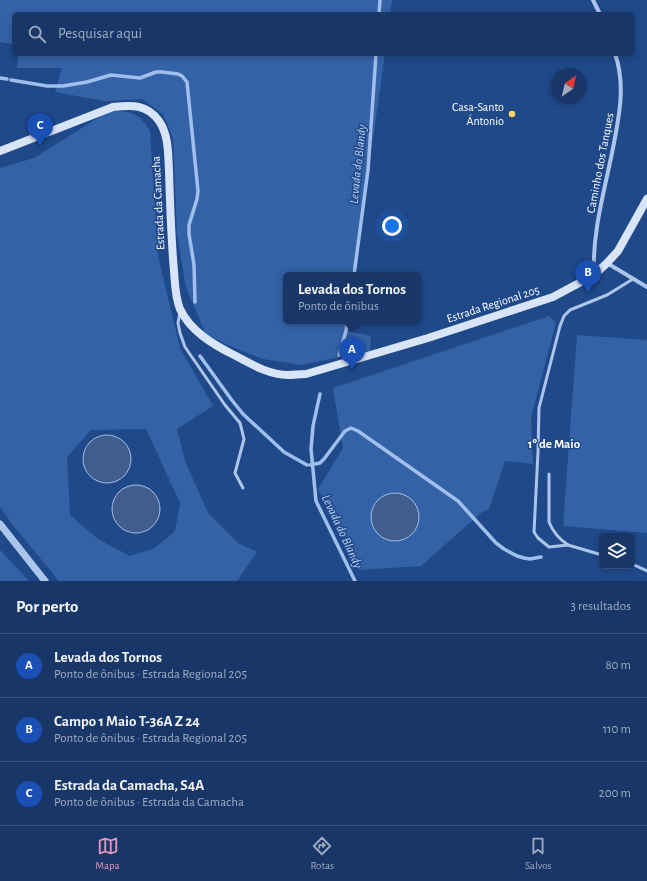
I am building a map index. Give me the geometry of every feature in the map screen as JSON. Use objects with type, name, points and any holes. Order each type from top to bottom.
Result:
[{"type":"main road","name":"Estrada da Camacha","points":[[0,151],[113,107],[130,105],[137,106],[143,108],[154,116],[159,121],[165,133],[168,152],[174,267],[177,302],[181,311],[189,324],[199,333],[228,352],[255,366],[271,372],[287,375],[306,374]]},
{"type":"main road","name":"Estrada Regional 205","points":[[306,374],[428,338],[553,297],[594,275],[607,263],[618,251],[647,199]]},
{"type":"street","points":[[593,0],[599,12]]},
{"type":"street","name":"Caminho dos Tanques","points":[[594,275],[593,257],[595,236],[620,112],[621,87],[618,60],[616,56]]},
{"type":"street","points":[[607,263],[647,287]]},
{"type":"street","points":[[0,524],[45,581]]},
{"type":"lane","points":[[568,545],[549,547],[538,538],[534,532],[539,408],[560,326],[564,316],[570,310],[607,295],[633,279]]},
{"type":"lane","points":[[181,311],[178,322],[185,347],[240,423],[244,439],[236,473],[243,488]]},
{"type":"lane","points":[[549,474],[549,522],[551,528],[558,537],[568,545],[599,554]]},
{"type":"lane","points":[[635,565],[647,570]]},
{"type":"shaded area","points":[[0,0],[392,0],[390,12],[12,12],[12,44],[0,42]]},
{"type":"shaded area","points":[[19,56],[385,56],[354,272],[283,272],[283,324],[347,324],[346,331],[371,336],[370,351],[301,365],[263,359],[230,346],[206,334],[186,288],[177,234],[173,138],[163,114],[142,99],[104,101],[55,92],[62,68],[17,68]]},
{"type":"shaded area","points":[[109,111],[123,111],[138,116],[150,131],[158,256],[180,348],[213,406],[177,429],[185,461],[208,513],[238,543],[257,552],[237,581],[59,581],[12,524],[0,507],[0,168],[34,158]],"holes":[[[146,429],[180,503],[175,531],[155,548],[130,556],[98,539],[70,515],[67,457],[91,430]]]},
{"type":"shaded area","points":[[549,316],[556,323],[531,417],[533,464],[505,461],[489,509],[481,513],[421,566],[359,570],[318,489],[343,448],[333,388]]},
{"type":"shaded area","points":[[577,335],[647,340],[647,533],[563,526]]},
{"type":"shaded area","points":[[107,435],[116,437],[124,442],[129,450],[131,459],[129,468],[124,476],[116,481],[107,483],[98,481],[90,476],[85,468],[83,459],[85,450],[90,442],[98,437]]},
{"type":"shaded area","points":[[136,485],[145,487],[153,492],[158,500],[160,509],[158,518],[153,526],[145,531],[136,533],[127,531],[119,526],[114,518],[112,509],[114,500],[119,492],[127,487]]},
{"type":"shaded area","points":[[395,493],[404,495],[412,500],[417,508],[419,517],[417,526],[412,534],[404,539],[395,541],[386,539],[378,534],[373,526],[371,517],[373,508],[378,500],[386,495]]},
{"type":"shaded area","points":[[0,550],[29,581],[0,581]]},
{"type":"waterway","name":"Levada do Blandy","points":[[379,12],[380,0]]},
{"type":"waterway","name":"Levada do Blandy","points":[[354,272],[368,170],[376,56]]},
{"type":"waterway","points":[[11,80],[47,86],[63,86],[87,82],[111,75],[140,78],[156,72],[162,72],[178,74],[187,82],[198,191],[189,225],[194,265],[195,302]]},
{"type":"waterway","points":[[0,78],[7,79]]},
{"type":"waterway","name":"Levada do Blandy","points":[[339,355],[347,324]]},
{"type":"waterway","points":[[200,356],[243,414],[284,452],[307,465]]},
{"type":"waterway","name":"Levada do Blandy","points":[[320,394],[313,426],[311,449],[316,501],[355,581]]},
{"type":"waterway","points":[[310,465],[320,463],[345,431],[351,428],[358,431],[458,501],[496,543],[504,549],[524,558],[530,559],[541,557]]},
{"type":"place","name":"Casa-Santo Ántonio","points":[[512,114]]},
{"type":"place","name":"Estrada da Camacha, S4A","points":[[40,146]]},
{"type":"place","name":"Campo 1 Maio T-36A Z 24","points":[[588,293]]},
{"type":"place","name":"Levada dos Tornos","points":[[352,370]]},
{"type":"district","name":"1º de Maio","points":[[554,443]]}]
